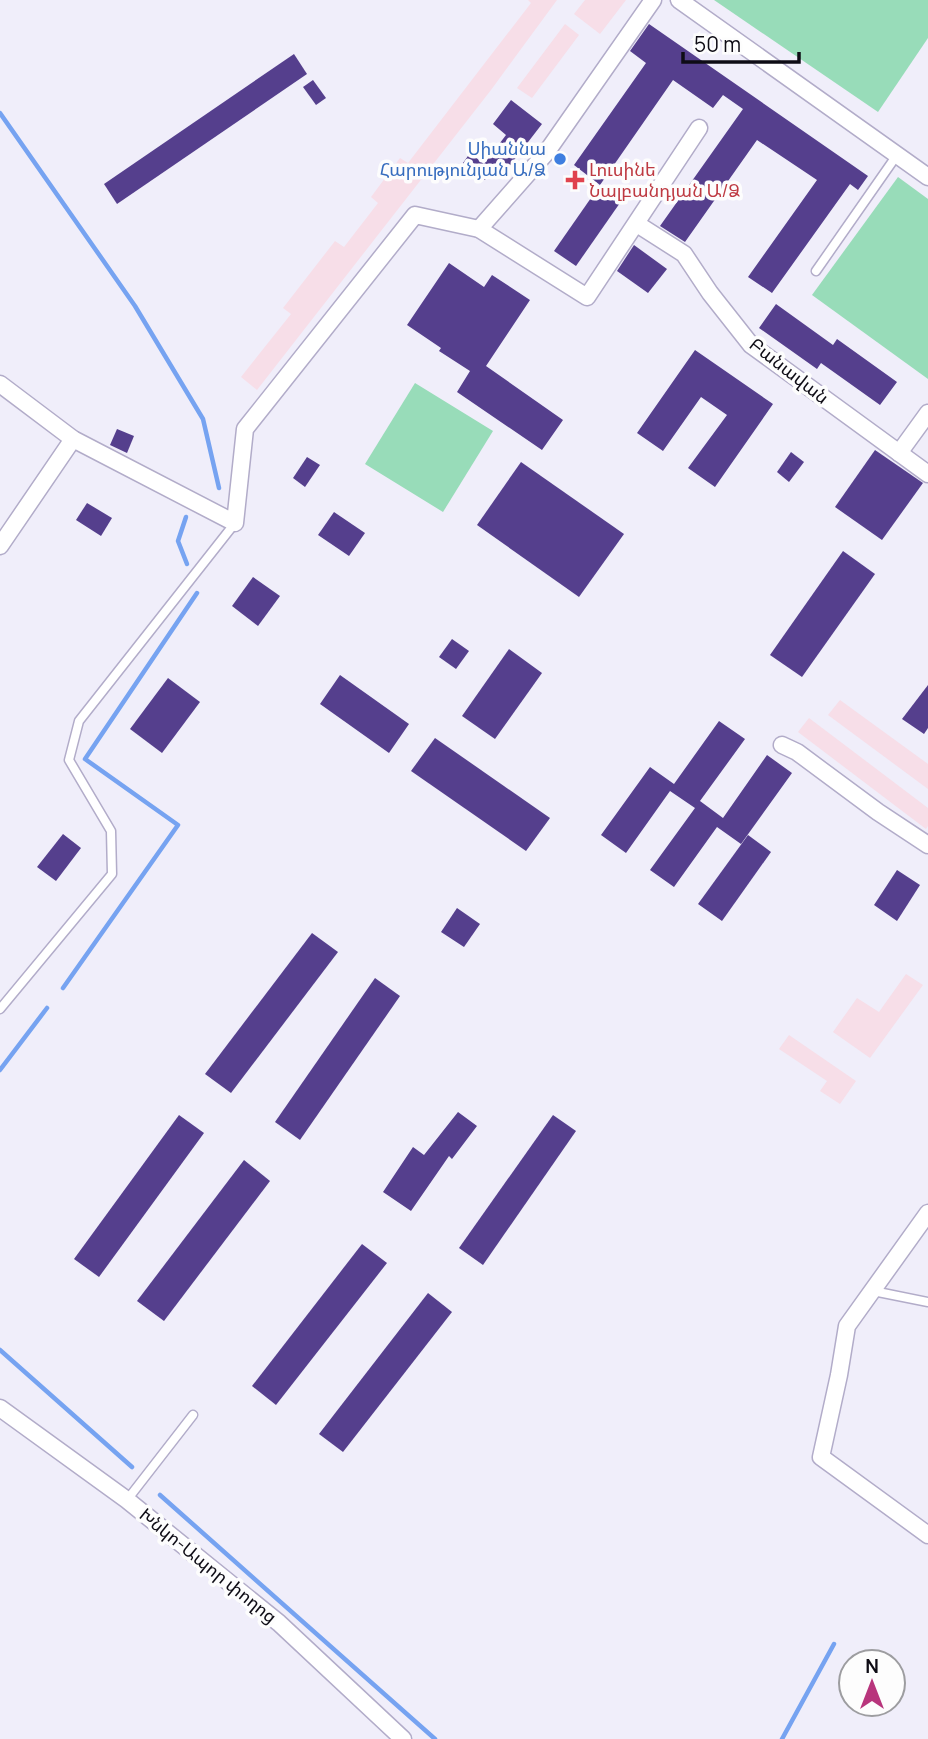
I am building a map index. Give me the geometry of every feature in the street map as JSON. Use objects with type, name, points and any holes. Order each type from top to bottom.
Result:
[{"type":"street","points":[[479,229],[546,153],[653,0]]},
{"type":"street","points":[[679,0],[928,177]]},
{"type":"street","points":[[0,384],[73,439],[235,523],[245,429],[415,215],[479,229],[587,297],[699,128]]},
{"type":"street","name":"Բանավան","points":[[637,224],[684,254],[710,293],[751,345],[928,474]]},
{"type":"street","points":[[899,453],[928,413]]},
{"type":"street","points":[[0,546],[73,439]]},
{"type":"street","points":[[782,745],[797,752],[928,845]]},
{"type":"street","points":[[928,1213],[847,1326],[821,1457],[928,1535]]},
{"type":"street","name":"Խնկո-Ապոր փողոց","points":[[0,1408],[127,1500],[279,1623],[403,1739]]},
{"type":"lane","points":[[816,271],[897,155]]},
{"type":"lane","points":[[0,1009],[112,874],[111,831],[69,760],[79,722],[235,523]]},
{"type":"lane","points":[[873,1291],[928,1302]]},
{"type":"lane","points":[[127,1500],[193,1415]]},
{"type":"shaded area","points":[[528,0],[557,0],[491,90],[257,390],[241,377],[291,314],[283,308],[335,241],[344,247],[378,203],[371,197],[400,158],[408,163],[531,3]]},
{"type":"shaded area","points":[[585,0],[626,0],[600,34],[574,14]]},
{"type":"shaded area","points":[[565,24],[579,35],[532,98],[517,88]]},
{"type":"shaded area","points":[[840,700],[928,764],[928,789],[828,715]]},
{"type":"shaded area","points":[[809,718],[928,808],[926,829],[798,732]]},
{"type":"shaded area","points":[[906,974],[923,985],[870,1058],[833,1032],[857,998],[879,1012]]},
{"type":"shaded area","points":[[789,1035],[856,1081],[840,1104],[820,1091],[827,1081],[779,1049]]},
{"type":"green space","points":[[714,0],[928,0],[928,38],[878,112]]},
{"type":"green space","points":[[898,177],[928,199],[928,379],[812,295]]},
{"type":"green space","points":[[415,383],[493,431],[443,512],[365,464]]},
{"type":"building","points":[[649,24],[868,176],[858,190],[850,184],[772,293],[748,277],[817,180],[757,140],[685,242],[660,226],[743,109],[723,95],[713,108],[673,80],[600,185],[574,165],[646,63],[630,51]]},
{"type":"building","points":[[294,54],[307,74],[117,204],[104,184]]},
{"type":"building","points":[[313,80],[326,98],[316,105],[303,87]]},
{"type":"building","points":[[511,100],[542,124],[501,177],[492,170],[485,180],[463,163],[470,153],[484,164],[506,135],[493,124]]},
{"type":"building","points":[[600,185],[622,200],[576,266],[554,251]]},
{"type":"building","points":[[634,245],[667,269],[648,293],[617,271]]},
{"type":"building","points":[[449,263],[484,287],[492,275],[530,300],[486,366],[563,420],[542,450],[457,392],[470,371],[439,351],[441,348],[407,325]]},
{"type":"building","points":[[776,304],[833,345],[837,339],[897,382],[880,405],[821,363],[817,369],[759,328]]},
{"type":"building","points":[[695,350],[773,404],[715,487],[688,468],[727,415],[701,397],[663,451],[637,433]]},
{"type":"building","points":[[117,429],[134,436],[127,453],[110,445]]},
{"type":"building","points":[[875,450],[923,483],[882,540],[835,507]]},
{"type":"building","points":[[791,452],[804,462],[789,482],[777,472]]},
{"type":"building","points":[[307,457],[320,465],[305,487],[293,478]]},
{"type":"building","points":[[521,462],[624,534],[579,597],[477,525]]},
{"type":"building","points":[[87,503],[112,518],[101,536],[76,520]]},
{"type":"building","points":[[334,512],[365,533],[349,556],[318,535]]},
{"type":"building","points":[[843,551],[875,574],[802,677],[770,655]]},
{"type":"building","points":[[253,577],[280,596],[258,626],[232,606]]},
{"type":"building","points":[[452,639],[469,651],[456,669],[439,657]]},
{"type":"building","points":[[509,649],[542,673],[495,739],[462,716]]},
{"type":"building","points":[[340,675],[409,724],[389,753],[320,704]]},
{"type":"building","points":[[168,678],[200,702],[162,753],[130,729]]},
{"type":"building","points":[[928,685],[928,728],[924,734],[902,719]]},
{"type":"building","points":[[719,721],[745,739],[700,801],[723,818],[767,755],[792,773],[741,844],[717,827],[674,887],[650,870],[695,808],[670,791],[626,853],[601,835],[650,767],[674,784]]},
{"type":"building","points":[[435,738],[550,818],[526,851],[411,771]]},
{"type":"building","points":[[63,834],[81,848],[56,881],[37,867]]},
{"type":"building","points":[[748,835],[771,852],[722,921],[698,904]]},
{"type":"building","points":[[897,870],[920,885],[897,921],[874,905]]},
{"type":"building","points":[[457,908],[480,924],[464,947],[441,932]]},
{"type":"building","points":[[312,933],[338,952],[231,1093],[205,1074]]},
{"type":"building","points":[[375,978],[400,996],[300,1140],[275,1122]]},
{"type":"building","points":[[458,1112],[477,1126],[452,1159],[449,1156],[411,1211],[383,1192],[413,1147],[424,1155]]},
{"type":"building","points":[[179,1115],[204,1133],[99,1277],[74,1259]]},
{"type":"building","points":[[553,1115],[576,1131],[483,1265],[459,1248]]},
{"type":"building","points":[[244,1160],[270,1181],[164,1321],[137,1301]]},
{"type":"building","points":[[362,1244],[387,1263],[276,1405],[252,1386]]},
{"type":"building","points":[[428,1293],[452,1312],[343,1452],[319,1434]]},
{"type":"waterway","points":[[0,113],[135,306],[203,419],[219,488]]},
{"type":"waterway","points":[[186,517],[178,541],[187,564]]},
{"type":"waterway","points":[[63,988],[178,825],[85,759],[197,593]]},
{"type":"waterway","points":[[0,1070],[47,1008]]},
{"type":"waterway","points":[[0,1350],[132,1467]]},
{"type":"waterway","points":[[160,1495],[435,1739]]},
{"type":"waterway","points":[[782,1739],[834,1644]]},
{"type":"place","name":"Սիաննա Հարությունյան Ա/Ձ","points":[[560,159]]},
{"type":"place","name":"Լուսինե Նալբանդյան Ա/Ձ","points":[[575,180]]}]
